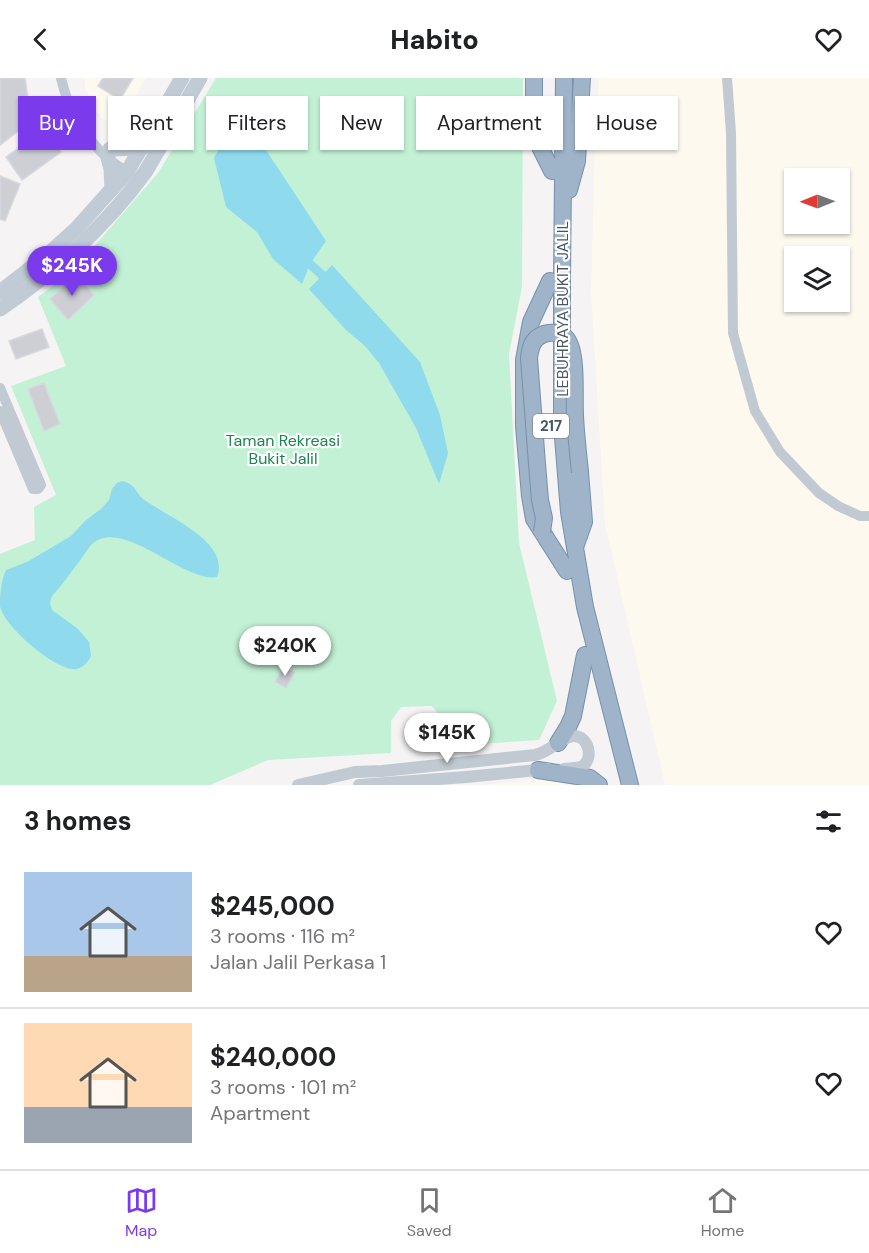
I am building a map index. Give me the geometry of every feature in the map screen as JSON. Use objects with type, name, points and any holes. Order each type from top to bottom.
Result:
[{"type":"highway","points":[[534,78],[534,121],[540,147],[552,171]]},
{"type":"highway","name":"LEBUHRAYA BUKIT JALIL","points":[[553,78],[550,281],[553,453],[560,526],[574,610],[618,785]]},
{"type":"highway","name":"LEBUHRAYA BUKIT JALIL","points":[[564,78],[562,425],[569,512],[585,607],[630,785]]},
{"type":"highway","points":[[562,214],[577,161],[582,78]]},
{"type":"highway","points":[[550,281],[531,322],[524,360],[524,426],[534,519],[567,570]]},
{"type":"highway","points":[[542,532],[544,518],[540,500],[529,358],[533,342],[545,333],[560,334],[571,346],[584,522],[574,549]]},
{"type":"highway","points":[[558,743],[573,716],[585,655]]},
{"type":"highway","points":[[538,770],[590,778],[599,785]]},
{"type":"main road","points":[[172,96],[182,78]]},
{"type":"main road","points":[[0,309],[52,271],[85,242],[130,192],[146,171],[200,78]]},
{"type":"main road","points":[[108,150],[104,150],[111,169],[112,189]]},
{"type":"main road","points":[[0,300],[6,287],[77,228],[132,168],[141,150]]},
{"type":"main road","points":[[132,168],[153,159]]},
{"type":"main road","points":[[130,192],[132,168]]},
{"type":"street","points":[[61,78],[65,96],[77,122],[104,150],[132,168]]},
{"type":"street","points":[[727,78],[733,333],[755,411],[780,452],[819,494],[860,516],[869,516]]},
{"type":"street","points":[[0,388],[41,485],[38,489],[33,489],[0,411]]},
{"type":"street","points":[[298,785],[361,771],[382,771],[536,755],[544,753],[571,736],[583,739],[589,750],[586,762],[578,768],[360,785]]},
{"type":"shaded area","points":[[84,78],[146,78],[136,96],[108,96],[108,121],[101,118],[96,110],[96,96],[89,96]]},
{"type":"shaded area","points":[[599,78],[869,78],[869,785],[665,785],[605,524],[591,292],[595,150],[678,150],[678,96],[598,96]]},
{"type":"shaded area","points":[[555,778],[565,785],[485,785]]},
{"type":"green space","name":"Taman Rekreasi Bukit Jalil","points":[[216,78],[523,78],[523,96],[416,96],[416,150],[523,150],[522,287],[509,354],[519,543],[557,701],[539,740],[463,745],[432,706],[401,707],[391,721],[391,753],[268,760],[210,785],[0,785],[0,554],[35,540],[34,507],[56,495],[11,386],[66,366],[38,297],[71,273],[158,173],[172,150],[194,150],[194,114]]},
{"type":"water","points":[[218,150],[266,150],[326,241],[310,264],[302,284],[273,259],[257,232],[226,207],[214,158]]},
{"type":"water","points":[[332,265],[420,362],[440,415],[448,453],[439,484],[416,428],[379,363],[309,289]]},
{"type":"water","points":[[122,481],[131,484],[142,498],[202,538],[217,557],[218,574],[217,577],[203,576],[120,538],[105,538],[92,544],[52,596],[50,602],[52,610],[78,629],[89,642],[91,656],[87,662],[77,669],[68,668],[57,664],[32,646],[3,615],[0,606],[3,579],[6,570],[27,562],[71,536],[86,520],[101,509],[109,500],[112,489]]},
{"type":"building","points":[[0,78],[25,78],[28,96],[18,96],[18,131],[0,145]]},
{"type":"building","points":[[103,78],[133,78],[122,96],[114,96],[98,86]]},
{"type":"building","points":[[18,148],[59,150],[61,152],[22,180],[6,157]]},
{"type":"building","points":[[0,176],[20,184],[5,221],[0,219]]},
{"type":"building","points":[[76,275],[94,295],[68,320],[50,299]]},
{"type":"building","points":[[42,329],[49,347],[16,359],[9,341]]},
{"type":"building","points":[[44,383],[60,424],[44,431],[28,389]]},
{"type":"building","points":[[284,666],[295,672],[286,688],[275,682]]},
{"type":"waterway","points":[[310,264],[323,276]]}]
